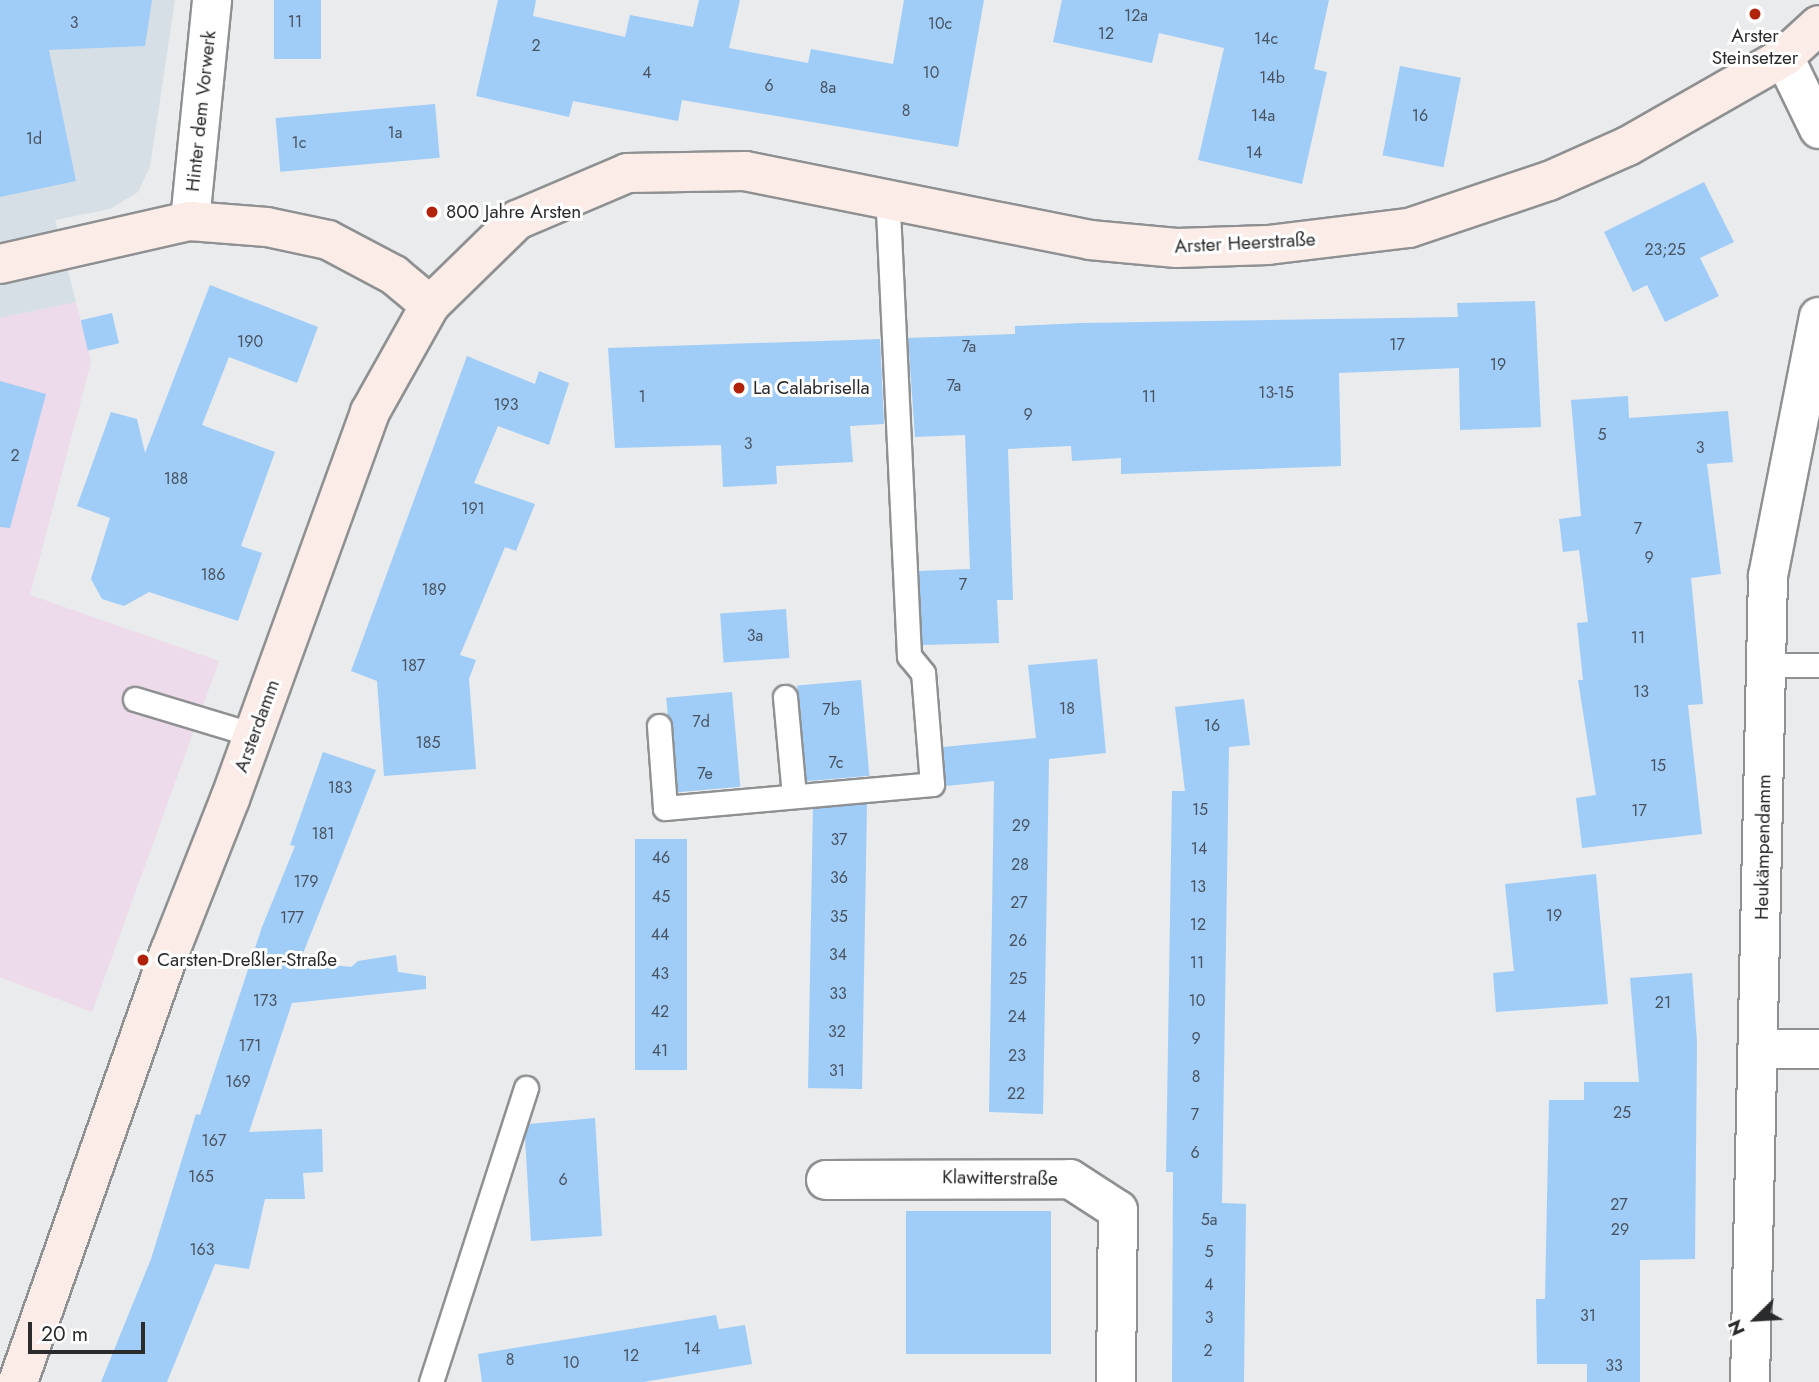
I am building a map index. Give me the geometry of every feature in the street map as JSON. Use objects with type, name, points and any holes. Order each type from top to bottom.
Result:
[{"type":"street","name":"Hinter dem Vorwerk","points":[[190,221],[212,0]]},
{"type":"street","name":"Arster Heerstraße","points":[[627,173],[746,171],[887,196],[1090,240],[1177,248],[1268,245],[1409,228],[1549,181],[1628,146],[1784,57],[1819,25]]},
{"type":"street","points":[[1784,57],[1815,105]]},
{"type":"street","name":"Arsterdamm","points":[[18,1382],[170,951],[254,735],[370,412],[430,305],[517,220],[627,173]]},
{"type":"street","points":[[0,264],[190,221],[267,227],[328,240],[394,275],[430,305]]},
{"type":"street","name":"Heukämpendamm","points":[[1750,1382],[1768,576],[1819,317]]},
{"type":"street","points":[[1758,1049],[1819,1049]]},
{"type":"street","name":"Klawitterstraße","points":[[827,1180],[1070,1179],[1118,1210],[1116,1382]]},
{"type":"lane","points":[[659,726],[665,808],[932,783],[923,673],[909,656],[887,196]]},
{"type":"lane","points":[[1767,665],[1819,664]]},
{"type":"lane","points":[[785,697],[794,796]]},
{"type":"lane","points":[[135,699],[254,735]]},
{"type":"lane","points":[[430,1382],[526,1088]]},
{"type":"shaded area","points":[[0,0],[175,0],[150,167],[138,192],[110,209],[55,220],[76,302],[0,318]]},
{"type":"shaded area","points":[[76,302],[91,362],[30,595],[219,661],[92,1012],[0,977],[0,318]]},
{"type":"building","points":[[0,0],[152,0],[145,46],[49,50],[76,181],[0,197]]},
{"type":"building","points":[[274,0],[321,0],[321,59],[274,59]]},
{"type":"building","points":[[498,0],[536,0],[533,16],[625,37],[630,15],[693,27],[699,0],[740,0],[729,48],[808,63],[811,49],[893,64],[904,0],[984,0],[958,147],[682,100],[678,121],[573,101],[569,117],[476,96]]},
{"type":"building","points":[[1062,0],[1329,0],[1314,69],[1327,72],[1302,184],[1198,160],[1224,48],[1159,33],[1152,63],[1053,42]]},
{"type":"building","points":[[1400,66],[1461,78],[1443,167],[1383,155]]},
{"type":"building","points":[[435,104],[440,158],[280,172],[276,118]]},
{"type":"building","points":[[1704,182],[1734,242],[1700,258],[1719,296],[1665,322],[1647,285],[1633,292],[1604,232]]},
{"type":"building","points":[[210,285],[318,327],[297,383],[229,357],[202,425],[275,452],[241,546],[262,553],[238,621],[149,592],[124,606],[102,599],[91,579],[110,518],[77,506],[111,412],[137,419],[145,453]]},
{"type":"building","points":[[1535,301],[1541,427],[1460,430],[1459,368],[1339,373],[1341,466],[1121,474],[1121,458],[1072,461],[1071,446],[1008,449],[1013,600],[997,600],[999,643],[922,645],[919,571],[970,569],[965,435],[915,437],[908,338],[1015,334],[1015,326],[1082,323],[1458,317],[1457,303]]},
{"type":"building","points":[[112,313],[119,343],[88,350],[81,320]]},
{"type":"building","points":[[880,339],[884,424],[850,426],[853,462],[776,466],[777,484],[723,487],[721,445],[615,448],[608,348]]},
{"type":"building","points":[[467,356],[535,384],[539,371],[569,383],[549,445],[498,426],[474,483],[535,504],[516,551],[505,547],[460,655],[476,660],[469,679],[476,769],[384,776],[377,681],[351,671]]},
{"type":"building","points":[[0,381],[46,394],[10,528],[0,527]]},
{"type":"building","points":[[1628,396],[1629,418],[1728,411],[1733,462],[1707,464],[1721,574],[1691,578],[1703,704],[1688,705],[1702,834],[1582,848],[1576,798],[1596,795],[1578,680],[1583,680],[1577,623],[1588,622],[1579,550],[1563,552],[1559,519],[1581,516],[1571,400]]},
{"type":"building","points":[[786,609],[789,658],[724,662],[720,614]]},
{"type":"building","points":[[1097,659],[1106,753],[1049,759],[1043,1114],[989,1112],[994,781],[946,786],[943,747],[1036,738],[1028,665]]},
{"type":"building","points":[[861,680],[869,776],[806,781],[797,686]]},
{"type":"building","points":[[732,692],[740,787],[675,792],[666,698]]},
{"type":"building","points":[[1244,699],[1250,745],[1229,747],[1222,1203],[1246,1204],[1244,1382],[1172,1382],[1173,1172],[1166,1172],[1172,791],[1185,791],[1175,707]]},
{"type":"building","points":[[323,752],[376,770],[300,961],[351,967],[358,961],[396,955],[398,972],[426,976],[426,989],[292,1003],[249,1132],[322,1129],[323,1172],[303,1173],[305,1199],[265,1199],[249,1269],[215,1264],[167,1382],[101,1382],[151,1259],[196,1114],[200,1115],[262,927],[295,846],[290,845]]},
{"type":"building","points":[[813,803],[867,804],[862,1089],[808,1088]]},
{"type":"building","points":[[635,839],[687,839],[687,1070],[635,1070]]},
{"type":"building","points":[[1596,874],[1608,1004],[1496,1012],[1493,973],[1514,971],[1505,884]]},
{"type":"building","points":[[1692,973],[1697,1042],[1695,1259],[1640,1260],[1640,1382],[1587,1382],[1587,1364],[1537,1364],[1536,1299],[1545,1299],[1549,1100],[1584,1100],[1584,1082],[1639,1082],[1630,978]]},
{"type":"building","points":[[595,1118],[602,1236],[531,1241],[525,1137],[529,1124]]},
{"type":"building","points":[[906,1211],[1051,1211],[1051,1354],[906,1354]]},
{"type":"building","points":[[716,1315],[719,1329],[745,1325],[752,1364],[643,1382],[482,1382],[478,1354]]},
{"type":"place","name":"Arster Steinsetzer","points":[[1755,14]]},
{"type":"place","name":"800 Jahre Arsten","points":[[432,212]]},
{"type":"place","name":"La Calabrisella","points":[[739,388]]},
{"type":"place","name":"Carsten-Dreßler-Straße","points":[[143,960]]}]
